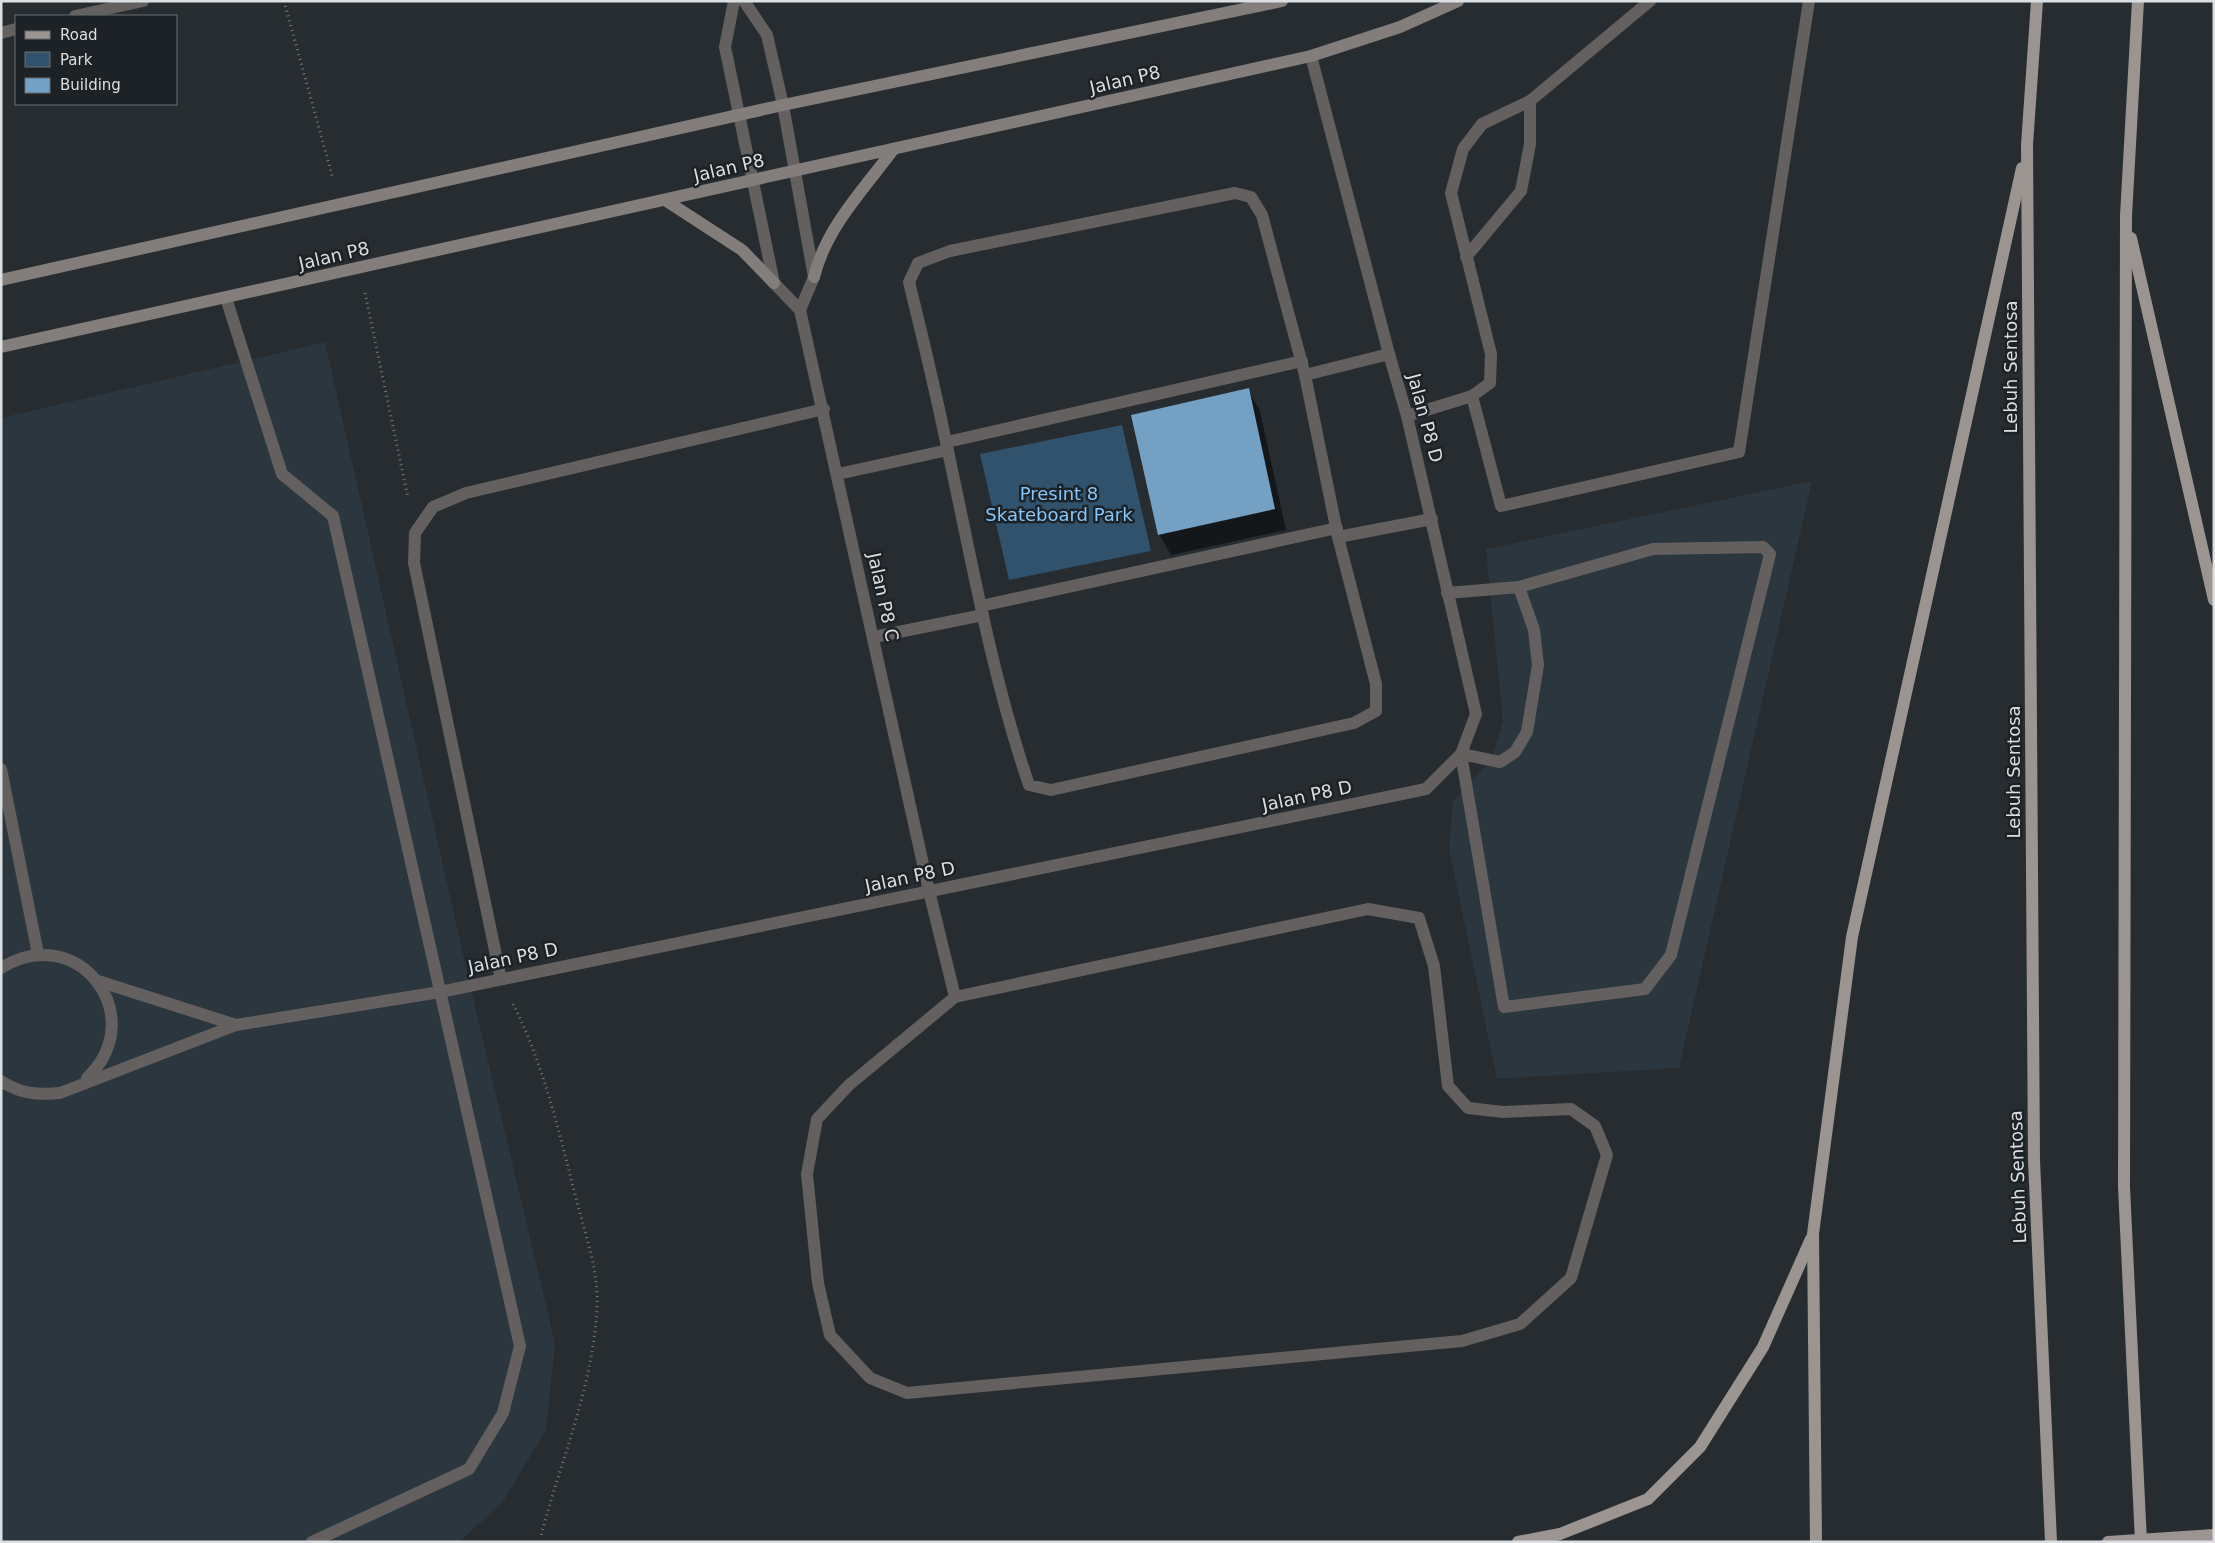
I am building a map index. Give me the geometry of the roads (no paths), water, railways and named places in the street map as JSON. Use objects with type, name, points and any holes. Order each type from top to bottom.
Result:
[{"type":"main road","name":"Lebuh Sentosa","points":[[2037,1],[2027,145],[2034,1160],[2051,1542]]},
{"type":"main road","points":[[2138,1],[2126,216],[2124,1187],[2141,1542]]},
{"type":"main road","points":[[1816,1542],[1814,1234],[1852,937],[2027,145]]},
{"type":"main road","points":[[2126,216],[2214,600]]},
{"type":"main road","points":[[1518,1542],[1560,1534],[1648,1499],[1700,1447],[1763,1346],[1814,1234]]},
{"type":"main road","points":[[2108,1542],[2214,1535]]},
{"type":"street","points":[[80,15],[143,1]]},
{"type":"street","points":[[734,1],[724,47],[774,283]]},
{"type":"street","points":[[744,1],[767,36],[783,105],[814,277]]},
{"type":"street","points":[[1,280],[783,105],[1282,1]]},
{"type":"street","name":"Jalan P8","points":[[1,347],[1311,56],[1400,26],[1458,1]]},
{"type":"street","points":[[1407,416],[1472,396],[1490,383],[1491,354],[1451,193],[1463,149],[1482,124],[1530,101],[1650,1]]},
{"type":"street","points":[[1472,396],[1501,506],[1740,452],[1753,353],[1809,1]]},
{"type":"street","points":[[1,33],[15,30]]},
{"type":"street","name":"Jalan P8 D","points":[[1,1081],[13,1089],[36,1095],[60,1092],[236,1025],[440,992],[1426,789],[1461,754],[1476,714],[1407,416],[1311,56]]},
{"type":"street","points":[[1466,257],[1521,191],[1530,144],[1530,101]]},
{"type":"street","points":[[665,200],[742,250],[800,310],[814,277],[819,256],[838,222],[892,150]]},
{"type":"street","points":[[1235,193],[1251,197],[1262,215],[1302,362],[1338,533],[1376,684],[1376,711],[1354,723],[1051,790],[1029,785],[1020,758],[982,611],[947,446],[909,282],[918,262],[950,251],[1235,193]]},
{"type":"street","points":[[226,298],[282,474],[333,516],[520,1346],[503,1413],[468,1469],[312,1542]]},
{"type":"street","name":"Jalan P8 C","points":[[800,310],[824,409],[930,891],[955,996]]},
{"type":"street","points":[[1305,375],[1389,354]]},
{"type":"street","points":[[838,474],[947,446],[1302,362]]},
{"type":"street","points":[[501,979],[414,563],[416,533],[433,507],[466,493],[824,409]]},
{"type":"street","points":[[874,637],[982,611],[1338,533],[1432,519]]},
{"type":"street","points":[[1447,592],[1519,587],[1653,549],[1763,547],[1770,554],[1671,955],[1645,989],[1504,1007],[1461,754],[1500,762],[1515,752],[1527,732],[1538,665],[1534,630],[1519,587]]},
{"type":"street","points":[[1,769],[38,954]]},
{"type":"street","points":[[1368,909],[1419,918],[1434,966],[1448,1086],[1468,1108],[1503,1112],[1571,1109],[1595,1126],[1607,1155],[1571,1278],[1520,1324],[1462,1342],[908,1393],[870,1378],[830,1335],[818,1283],[807,1174],[817,1119],[849,1085],[955,996],[1368,909]]},
{"type":"street","points":[[1,968],[16,959],[38,954],[61,957],[81,966],[98,981],[109,1002],[113,1024],[109,1046],[98,1067],[81,1083]]},
{"type":"street","points":[[98,981],[236,1025]]},
{"type":"park label","name":"Presint 8 Skateboard Park","points":[[1059,504]]}]
